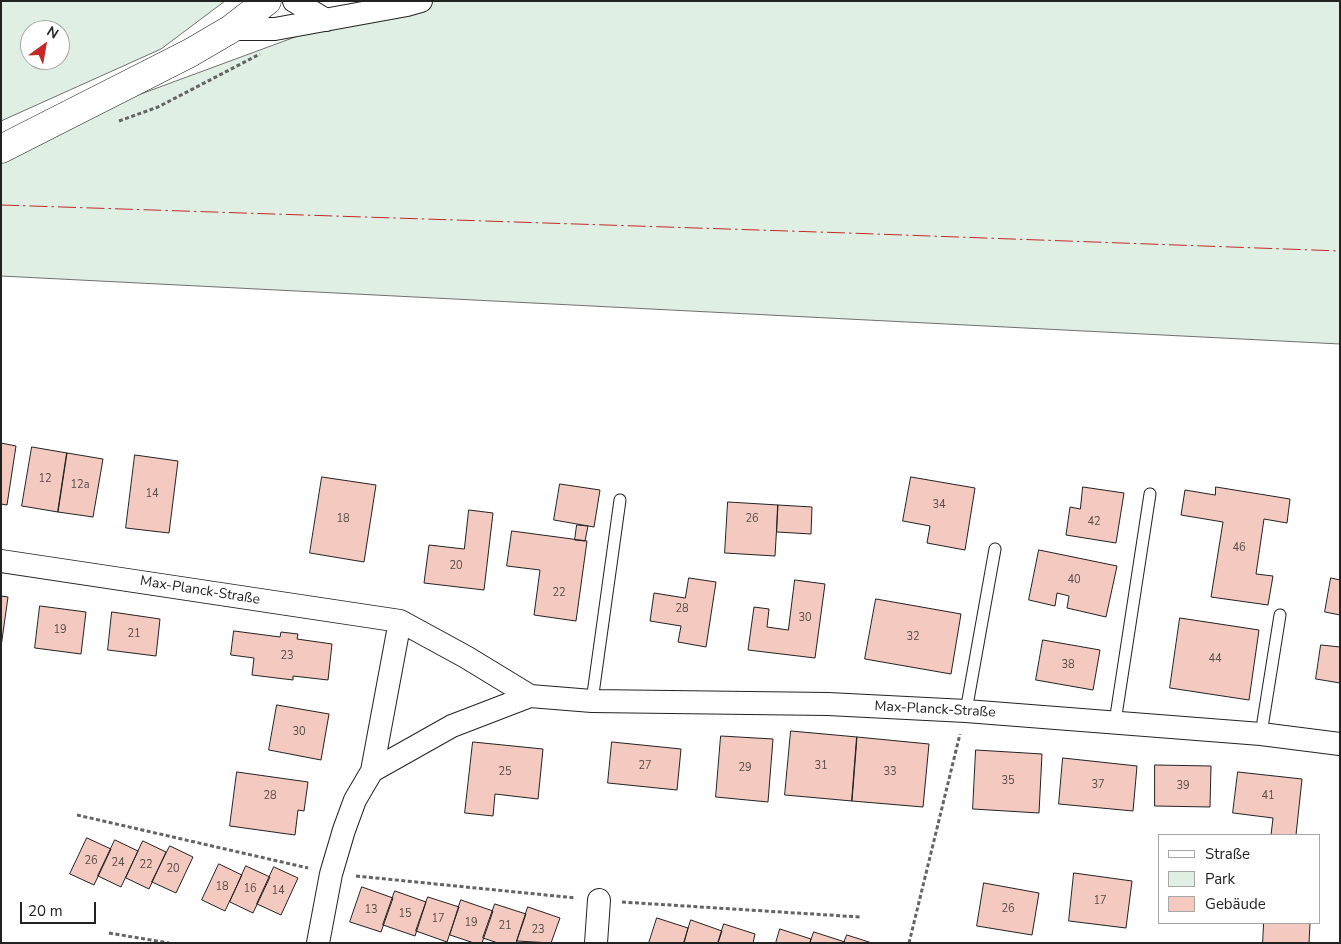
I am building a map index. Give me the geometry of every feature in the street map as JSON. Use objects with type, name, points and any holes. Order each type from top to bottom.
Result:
[{"type":"street","points":[[1,149],[143,78],[231,29],[267,1]]},
{"type":"street","points":[[294,1],[326,20]]},
{"type":"street","points":[[231,29],[275,29],[420,1]]},
{"type":"street","name":"Max-Planck-Straße","points":[[1,561],[400,621],[466,657],[530,696]]},
{"type":"street","points":[[318,943],[331,874],[344,830],[355,800],[372,771],[400,621]]},
{"type":"street","name":"Max-Planck-Straße","points":[[372,771],[452,726],[530,696],[592,701],[828,704],[966,712],[1261,734],[1340,744]]},
{"type":"street","points":[[596,943],[598,900]]},
{"type":"lane","points":[[1115,722],[1150,494]]},
{"type":"lane","points":[[592,701],[620,500]]},
{"type":"lane","points":[[966,712],[995,549]]},
{"type":"lane","points":[[1261,734],[1280,615]]},
{"type":"path","points":[[909,943],[966,712]]},
{"type":"path","points":[[77,815],[331,874],[598,900],[860,918]]},
{"type":"path","points":[[109,933],[169,943]]},
{"type":"green space","points":[[1,1],[225,1],[161,49],[1,121]]},
{"type":"green space","points":[[393,1],[1340,1],[1340,344],[1,276],[1,146]]},
{"type":"building","points":[[1,443],[16,446],[7,505],[1,504]]},
{"type":"building","points":[[32,447],[67,453],[58,512],[22,506]]},
{"type":"building","points":[[67,453],[103,459],[93,517],[58,512]]},
{"type":"building","points":[[135,455],[178,461],[169,533],[126,528]]},
{"type":"building","points":[[322,477],[376,485],[364,562],[310,553]]},
{"type":"building","points":[[911,477],[975,488],[965,550],[927,543],[930,526],[903,521]]},
{"type":"building","points":[[560,484],[600,490],[594,527],[554,520]]},
{"type":"building","points":[[1083,487],[1124,493],[1116,543],[1066,535],[1070,507],[1080,509]]},
{"type":"building","points":[[1216,487],[1290,499],[1287,523],[1264,519],[1256,574],[1273,576],[1268,605],[1211,597],[1223,522],[1181,515],[1185,490],[1215,495]]},
{"type":"building","points":[[728,502],[778,505],[775,556],[725,553]]},
{"type":"building","points":[[778,505],[812,507],[811,534],[777,532]]},
{"type":"building","points":[[469,510],[493,513],[484,590],[424,583],[429,545],[464,549]]},
{"type":"building","points":[[577,525],[588,526],[585,541],[575,540]]},
{"type":"building","points":[[512,531],[587,541],[576,621],[534,615],[540,570],[507,566]]},
{"type":"building","points":[[1039,550],[1117,566],[1106,617],[1067,608],[1069,596],[1057,593],[1055,606],[1029,600]]},
{"type":"building","points":[[689,578],[716,582],[706,647],[678,642],[681,626],[650,621],[654,593],[685,598]]},
{"type":"building","points":[[1331,578],[1340,580],[1340,615],[1325,612]]},
{"type":"building","points":[[795,580],[825,584],[815,658],[748,650],[754,607],[769,609],[767,627],[788,630]]},
{"type":"building","points":[[1,596],[8,597],[1,647]]},
{"type":"building","points":[[876,599],[961,614],[951,674],[865,659]]},
{"type":"building","points":[[40,606],[86,612],[81,654],[35,648]]},
{"type":"building","points":[[112,612],[160,619],[156,656],[108,650]]},
{"type":"building","points":[[1180,618],[1259,630],[1249,700],[1170,688]]},
{"type":"building","points":[[234,631],[280,637],[281,632],[298,634],[297,639],[332,644],[328,680],[293,676],[293,680],[252,675],[254,658],[231,655]]},
{"type":"building","points":[[1043,640],[1100,650],[1093,690],[1036,680]]},
{"type":"building","points":[[1321,645],[1340,647],[1340,683],[1316,679]]},
{"type":"building","points":[[277,705],[329,714],[321,760],[269,750]]},
{"type":"building","points":[[791,731],[857,737],[852,801],[785,795]]},
{"type":"building","points":[[721,736],[773,739],[768,802],[716,797]]},
{"type":"building","points":[[857,737],[929,744],[923,807],[852,801]]},
{"type":"building","points":[[473,742],[543,749],[538,799],[495,794],[493,816],[465,813]]},
{"type":"building","points":[[612,742],[681,749],[677,790],[608,783]]},
{"type":"building","points":[[976,750],[1042,754],[1039,813],[973,809]]},
{"type":"building","points":[[1063,758],[1137,766],[1133,811],[1059,804]]},
{"type":"building","points":[[1155,765],[1211,766],[1210,807],[1155,806]]},
{"type":"building","points":[[237,772],[308,782],[304,811],[298,810],[295,835],[230,826]]},
{"type":"building","points":[[1238,772],[1302,779],[1296,834],[1271,834],[1273,818],[1233,813]]},
{"type":"building","points":[[87,838],[111,849],[94,885],[70,874]]},
{"type":"building","points":[[115,840],[138,851],[121,887],[98,876]]},
{"type":"building","points":[[143,841],[166,852],[149,889],[126,878]]},
{"type":"building","points":[[170,846],[193,857],[176,893],[152,882]]},
{"type":"building","points":[[219,864],[242,875],[225,911],[202,900]]},
{"type":"building","points":[[246,866],[270,877],[253,913],[230,902]]},
{"type":"building","points":[[274,867],[298,878],[281,915],[257,904]]},
{"type":"building","points":[[1074,873],[1132,881],[1126,928],[1069,921]]},
{"type":"building","points":[[984,883],[1039,893],[1032,935],[977,926]]},
{"type":"building","points":[[362,887],[393,898],[381,932],[350,922]]},
{"type":"building","points":[[395,891],[426,902],[415,936],[383,925]]},
{"type":"building","points":[[428,897],[459,907],[447,942],[416,931]]},
{"type":"building","points":[[461,900],[493,911],[482,943],[474,943],[450,935]]},
{"type":"building","points":[[495,904],[526,914],[516,943],[498,943],[483,938]]},
{"type":"building","points":[[528,907],[560,918],[551,943],[517,941]]},
{"type":"building","points":[[657,918],[688,928],[684,943],[649,943]]},
{"type":"building","points":[[691,920],[722,931],[718,943],[684,943]]},
{"type":"building","points":[[724,924],[755,934],[753,943],[718,943]]},
{"type":"building","points":[[1264,924],[1310,924],[1309,943],[1263,943]]},
{"type":"building","points":[[780,929],[811,939],[810,943],[776,943]]},
{"type":"building","points":[[814,932],[845,942],[810,943]]},
{"type":"building","points":[[847,935],[872,943],[844,943]]},
{"type":"power","points":[[1,205],[1340,251]]}]
